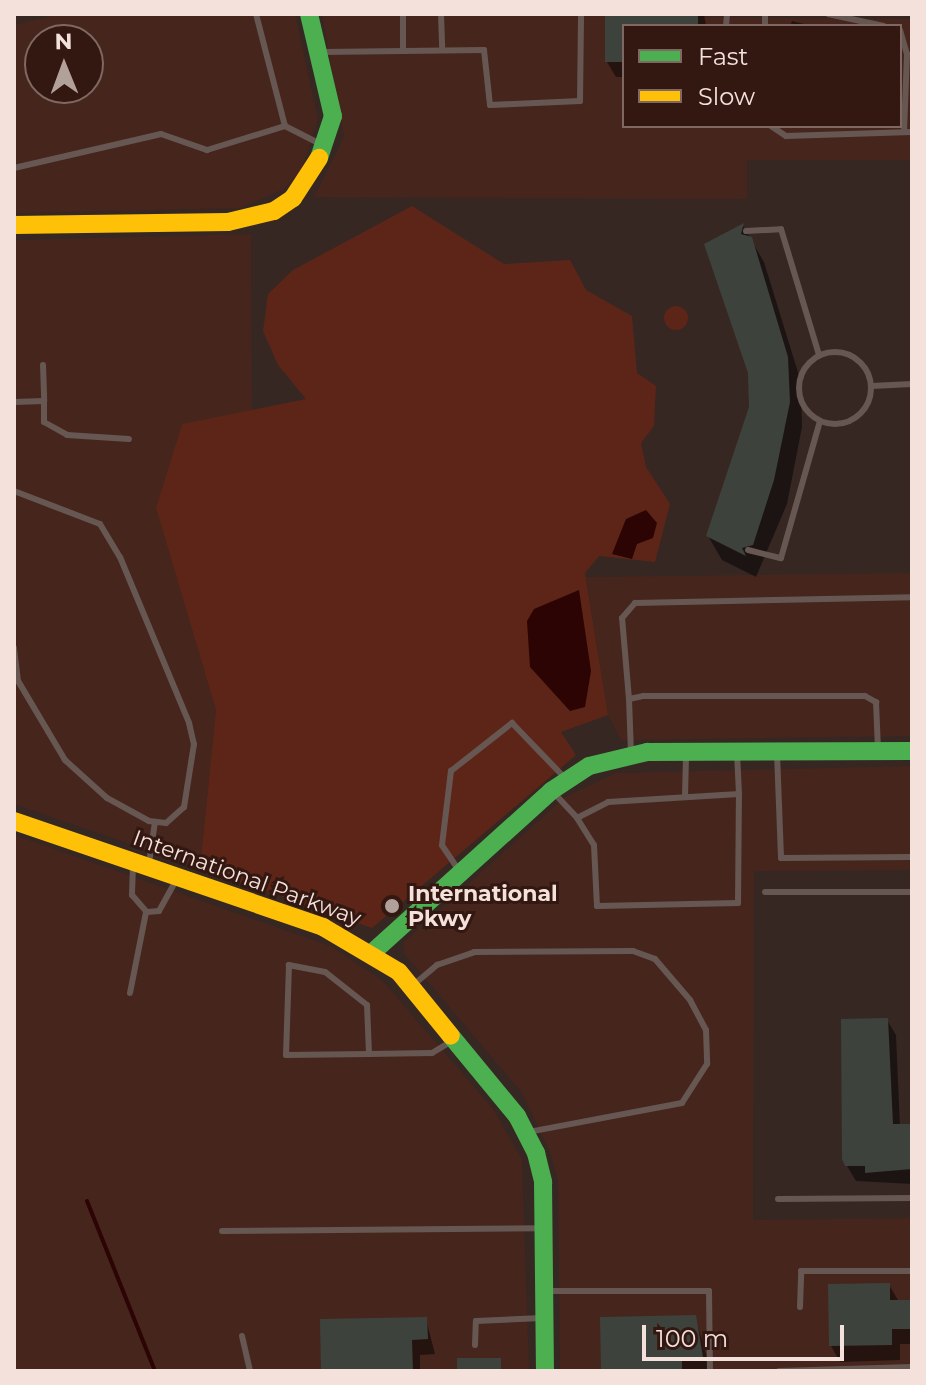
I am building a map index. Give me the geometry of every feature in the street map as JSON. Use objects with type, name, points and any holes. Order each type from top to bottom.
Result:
[{"type":"street","points":[[14,225],[252,219],[293,198],[328,148],[333,116],[309,14]]},
{"type":"street","points":[[373,952],[559,785],[631,753],[912,751]]},
{"type":"street","name":"International Parkway","points":[[14,821],[177,876],[373,952],[412,986],[526,1133],[543,1182],[545,1371]]},
{"type":"lane","points":[[256,14],[285,126]]},
{"type":"lane","points":[[403,14],[403,50]]},
{"type":"lane","points":[[441,14],[442,50]]},
{"type":"lane","points":[[319,52],[484,50],[490,105],[580,101],[581,14]]},
{"type":"lane","points":[[828,14],[875,24]]},
{"type":"lane","points":[[774,128],[786,136],[908,132],[907,54],[902,37]]},
{"type":"lane","points":[[14,168],[161,134],[207,150],[285,126],[328,148]]},
{"type":"lane","points":[[746,231],[781,229],[819,355]]},
{"type":"lane","points":[[819,355],[852,356],[871,386]]},
{"type":"lane","points":[[819,355],[798,386],[805,408],[820,421],[857,417],[871,386]]},
{"type":"lane","points":[[43,365],[44,422],[67,435],[129,439]]},
{"type":"lane","points":[[871,386],[912,384]]},
{"type":"lane","points":[[14,402],[44,401]]},
{"type":"lane","points":[[748,550],[781,558],[820,421]]},
{"type":"lane","points":[[14,491],[100,524],[120,557],[194,744],[184,807],[166,823],[155,822],[107,798],[65,760],[18,681],[14,647]]},
{"type":"lane","points":[[631,753],[622,618],[635,603],[912,597]]},
{"type":"lane","points":[[629,699],[865,696],[876,702],[878,751]]},
{"type":"lane","points":[[460,872],[442,845],[451,771],[512,723],[559,785],[594,845],[597,906],[738,903],[737,751]]},
{"type":"lane","points":[[685,797],[686,751]]},
{"type":"lane","points":[[777,752],[781,858],[912,857]]},
{"type":"lane","points":[[577,818],[608,802],[739,794]]},
{"type":"lane","points":[[146,912],[132,895],[155,822]]},
{"type":"lane","points":[[146,912],[159,911],[177,876]]},
{"type":"lane","points":[[765,892],[912,892]]},
{"type":"lane","points":[[130,993],[146,912]]},
{"type":"lane","points":[[412,986],[437,965],[474,952],[633,951],[655,959],[690,1000],[706,1030],[707,1064],[682,1103],[566,1119],[526,1133]]},
{"type":"lane","points":[[369,1054],[367,1005],[325,972],[289,965],[286,1055],[369,1054],[432,1053],[455,1040]]},
{"type":"lane","points":[[778,1199],[912,1198]]},
{"type":"lane","points":[[222,1231],[544,1228]]},
{"type":"lane","points":[[800,1307],[801,1271],[912,1271]]},
{"type":"lane","points":[[545,1291],[709,1291],[710,1371]]},
{"type":"lane","points":[[475,1345],[476,1321],[545,1318]]},
{"type":"lane","points":[[242,1336],[250,1371]]},
{"type":"lane","points":[[779,1371],[912,1367]]},
{"type":"shaded area","points":[[60,14],[295,14],[318,119],[301,171],[284,189],[241,208],[14,213],[14,25]]},
{"type":"shaded area","points":[[322,14],[912,19],[912,160],[747,160],[747,199],[314,197],[344,137]]},
{"type":"shaded area","points":[[412,206],[504,264],[570,260],[586,290],[632,316],[637,373],[656,386],[654,426],[641,443],[646,467],[670,504],[655,562],[599,556],[585,573],[608,715],[561,732],[576,755],[372,928],[200,868],[216,710],[156,508],[182,424],[306,399],[278,365],[263,331],[268,294],[293,270]]},
{"type":"shaded area","points":[[251,234],[252,410],[182,424],[156,508],[216,710],[200,868],[14,804],[14,240]]},
{"type":"shaded area","points":[[676,306],[685,309],[688,318],[685,327],[676,330],[667,327],[664,318],[667,309]]},
{"type":"shaded area","points":[[646,510],[657,523],[653,538],[637,544],[632,559],[612,554],[626,519]]},
{"type":"shaded area","points":[[912,573],[912,736],[621,740],[608,715],[586,577]]},
{"type":"shaded area","points":[[579,590],[591,671],[585,707],[570,711],[530,667],[527,621],[534,609]]},
{"type":"shaded area","points":[[912,766],[912,870],[754,871],[753,1220],[912,1218],[912,1371],[560,1371],[558,1181],[551,1155],[523,1094],[403,952],[404,942],[565,797],[616,773]]},
{"type":"shaded area","points":[[14,835],[330,946],[382,980],[493,1109],[522,1159],[529,1371],[14,1371]]},
{"type":"building","points":[[605,14],[698,14],[698,24],[622,24],[622,62],[605,62]]},
{"type":"building","points":[[744,223],[741,234],[752,237],[788,357],[790,402],[774,480],[753,545],[742,548],[746,556],[706,536],[749,407],[748,373],[704,244]]},
{"type":"building","points":[[888,1018],[893,1124],[912,1124],[912,1169],[865,1173],[865,1166],[845,1166],[842,1159],[841,1019]]},
{"type":"building","points":[[890,1283],[890,1300],[912,1300],[912,1329],[892,1329],[892,1345],[829,1346],[828,1284]]},
{"type":"building","points":[[696,1315],[703,1357],[682,1358],[682,1371],[601,1371],[600,1317]]},
{"type":"building","points":[[427,1317],[428,1339],[412,1340],[413,1371],[321,1371],[320,1319]]},
{"type":"building","points":[[457,1358],[501,1358],[501,1371],[457,1371]]},
{"type":"waterway","points":[[87,1201],[155,1371]]},
{"type":"traffic: fast","points":[[309,14],[333,116],[319,158]]},
{"type":"traffic: fast","points":[[373,952],[551,791],[589,766],[647,752],[912,751]]},
{"type":"traffic: fast","points":[[451,1036],[517,1116],[536,1153],[543,1182],[545,1371]]},
{"type":"traffic: slow","points":[[14,225],[228,222],[274,211],[293,198],[319,158]]},
{"type":"traffic: slow","points":[[14,821],[323,927],[399,972],[451,1036]]},
{"type":"place","name":"International Pkwy","points":[[392,906]]}]
